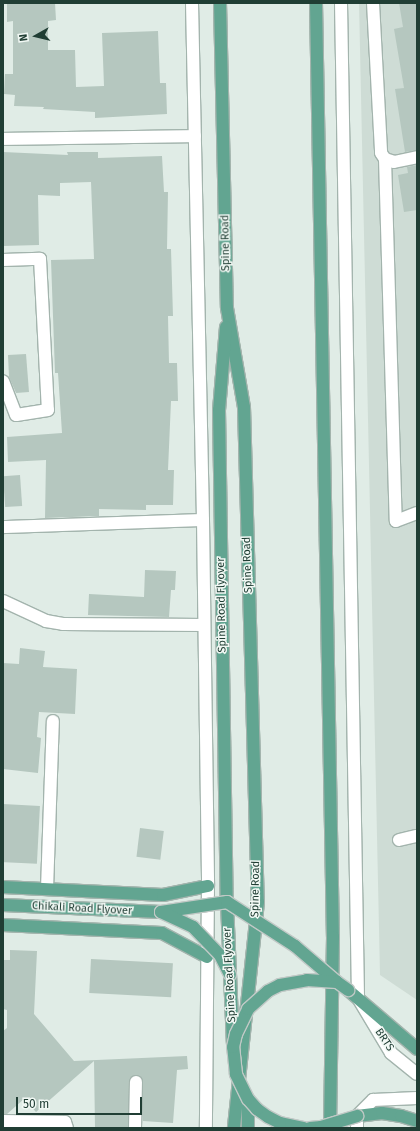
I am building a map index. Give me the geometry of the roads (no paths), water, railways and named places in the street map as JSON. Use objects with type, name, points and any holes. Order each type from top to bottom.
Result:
[{"type":"main road","name":"Spine Road","points":[[220,3],[227,308],[244,407],[258,902],[234,1128]]},
{"type":"main road","points":[[316,3],[333,937],[330,1128]]},
{"type":"main road","name":"Spine Road Flyover","points":[[227,308],[219,410],[227,902],[236,1074],[248,1099],[268,1117],[280,1123],[304,1128]]},
{"type":"main road","points":[[3,887],[163,895],[208,886]]},
{"type":"main road","name":"Spine Road Flyover","points":[[227,902],[295,946],[417,1049]]},
{"type":"main road","name":"Chikali Road Flyover","points":[[3,905],[161,912],[227,902]]},
{"type":"main road","name":"Chikali Road Flyover","points":[[161,912],[193,927],[220,955],[230,975]]},
{"type":"main road","points":[[3,925],[162,933],[207,957]]},
{"type":"main road","name":"Spine Road Flyover","points":[[234,1047],[236,1034],[248,1009],[268,991],[293,981],[307,980],[336,982]]},
{"type":"main road","name":"Spine Road Flyover","points":[[248,1099],[248,1128]]},
{"type":"main road","points":[[310,1128],[357,1122],[382,1113],[401,1116],[417,1121]]},
{"type":"street","points":[[192,3],[203,520],[208,886],[206,1128]]},
{"type":"street","points":[[341,3],[358,998]]},
{"type":"street","points":[[373,3],[379,143],[381,153],[385,159],[396,521],[417,513]]},
{"type":"street","points":[[3,139],[195,136]]},
{"type":"street","points":[[385,159],[394,162],[417,157]]},
{"type":"street","points":[[3,260],[40,259],[48,410],[16,415],[3,381]]},
{"type":"street","points":[[3,527],[203,520]]},
{"type":"street","points":[[3,601],[46,621],[63,624],[204,625]]},
{"type":"street","points":[[47,889],[53,721]]},
{"type":"street","points":[[399,840],[417,836]]},
{"type":"street","name":"BRTS","points":[[358,998],[391,1053],[417,1074]]},
{"type":"street","points":[[135,1128],[136,1082]]},
{"type":"street","points":[[357,1122],[374,1100],[417,1098]]},
{"type":"street","points":[[3,1121],[65,1122],[67,1128]]}]
